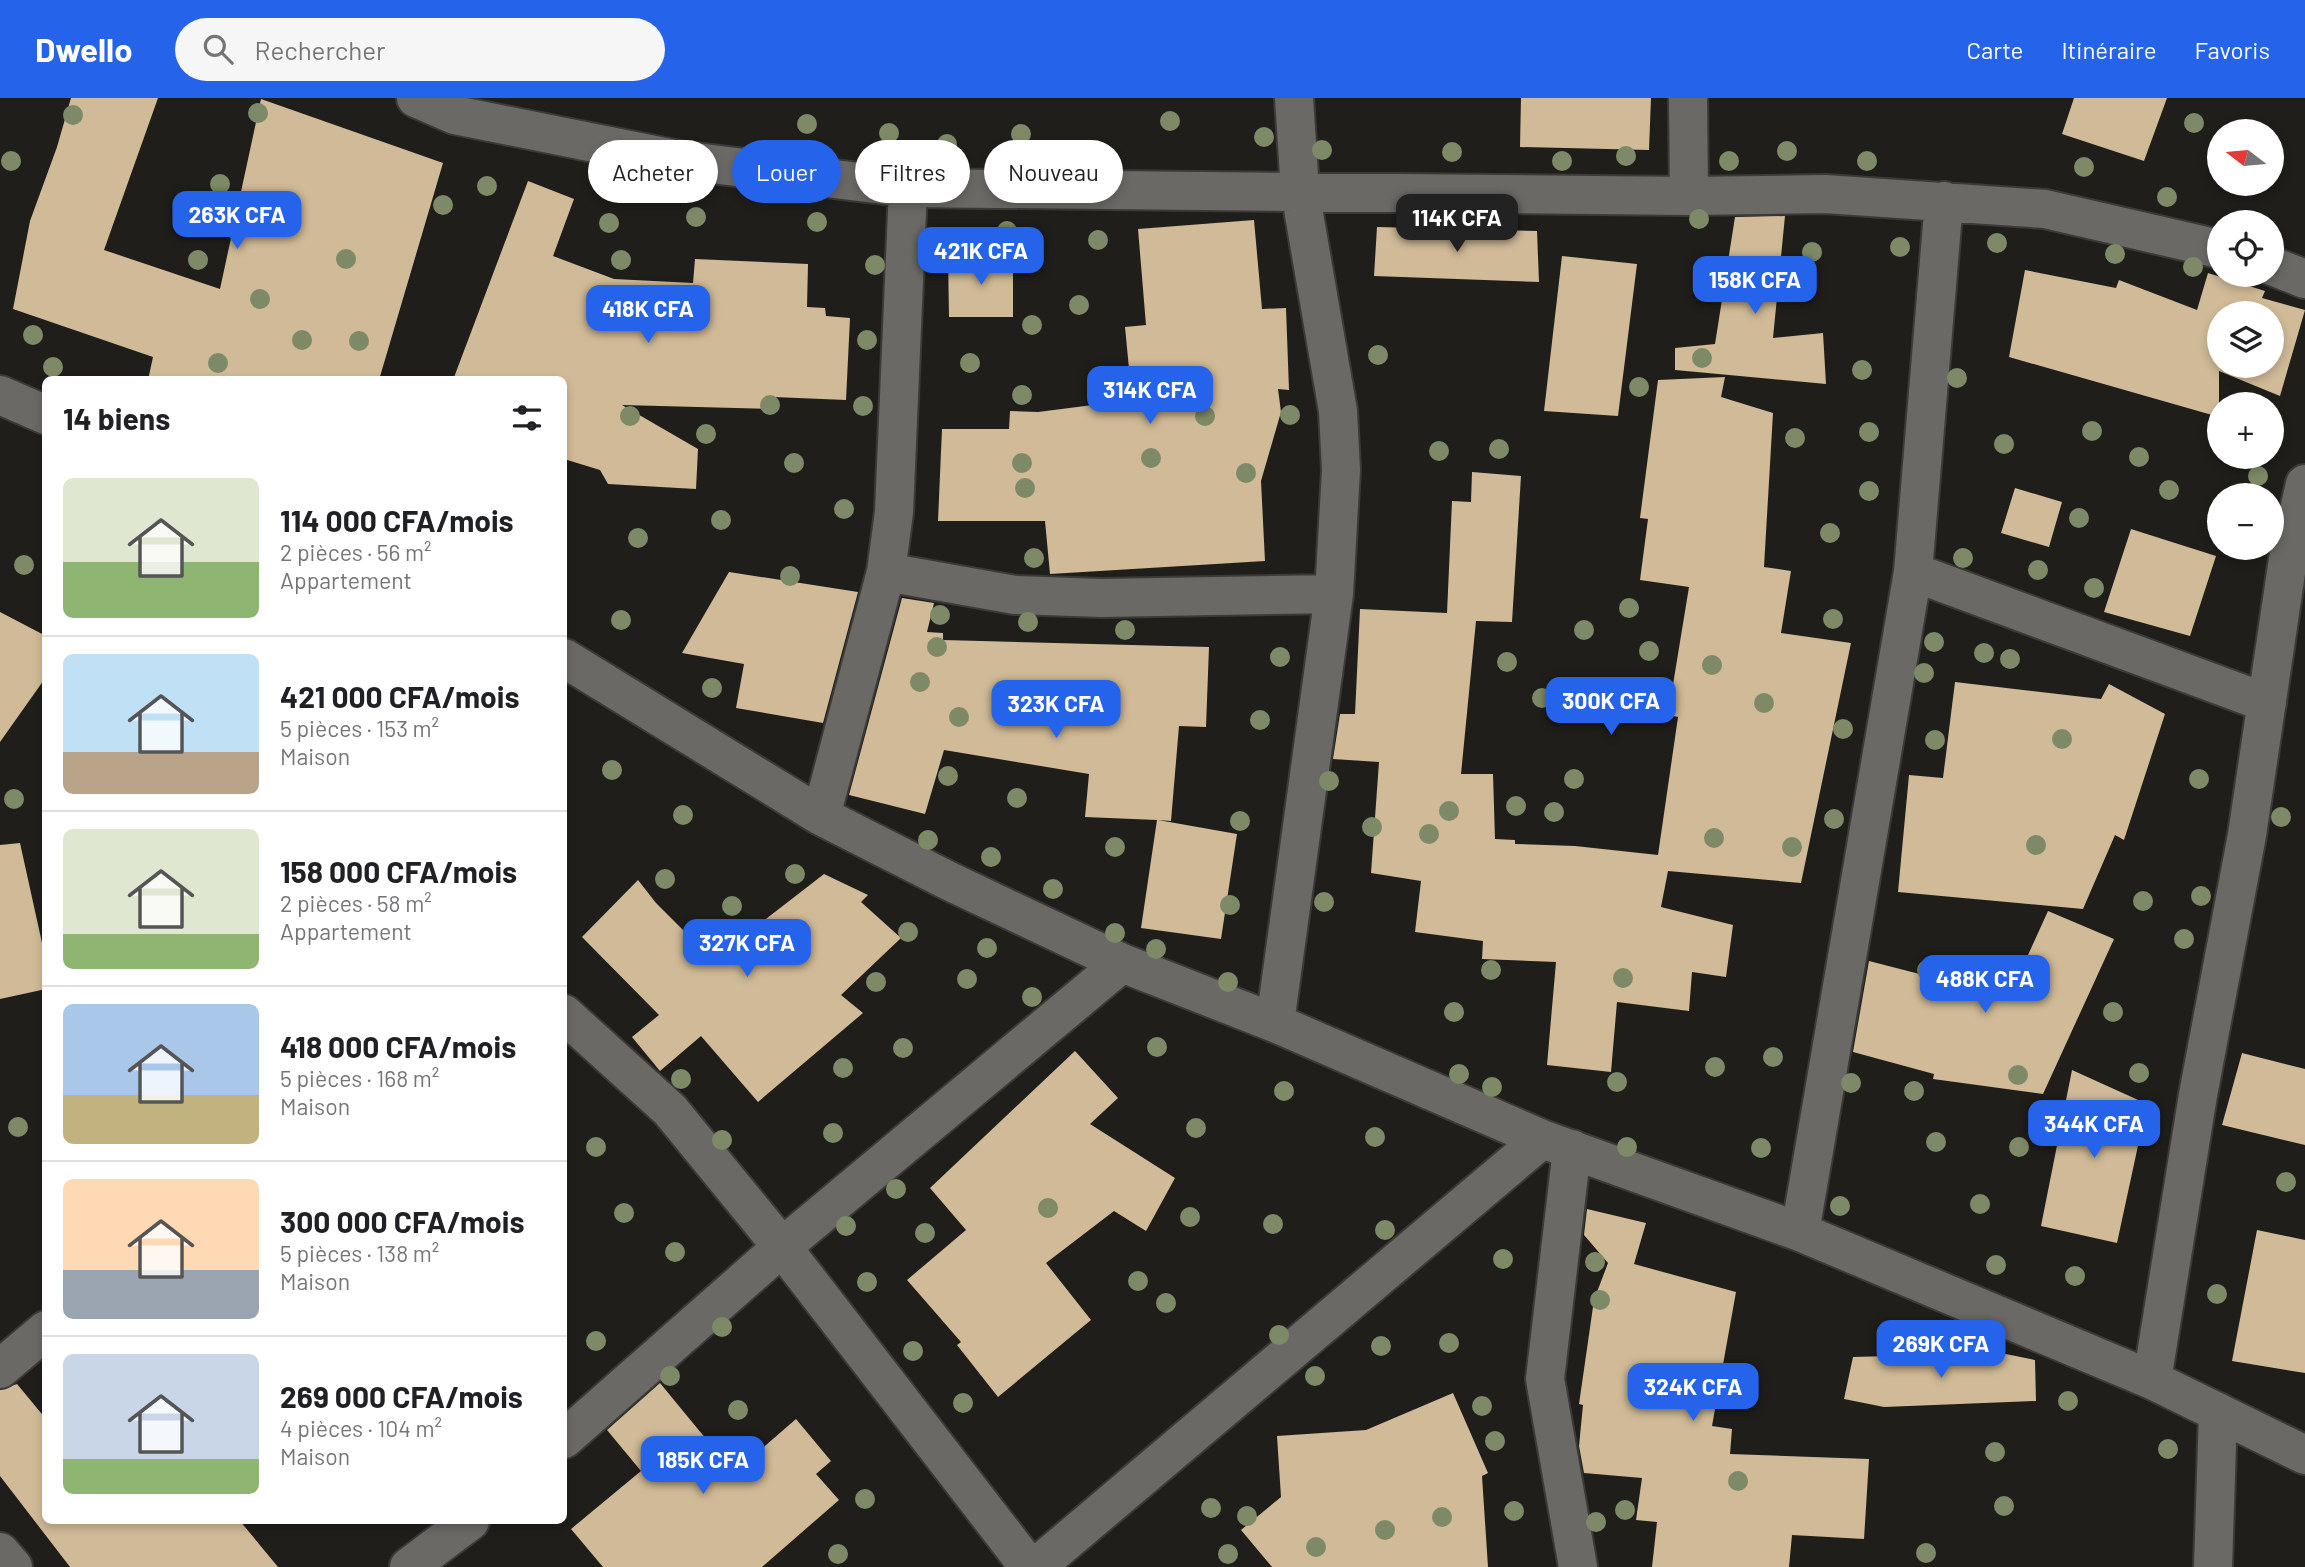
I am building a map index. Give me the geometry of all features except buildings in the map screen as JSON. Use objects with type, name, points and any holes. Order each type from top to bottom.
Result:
[{"type":"street","points":[[416,98],[455,115],[679,160],[855,182]]},
{"type":"street","points":[[1275,1023],[1334,594],[1341,470],[1338,411],[1300,191],[1294,98]]},
{"type":"street","points":[[1688,98],[1689,196]]},
{"type":"street","points":[[970,188],[1689,196],[1825,194],[2045,209],[2207,246]]},
{"type":"street","points":[[1800,1232],[1913,572],[1944,201]]},
{"type":"street","points":[[821,816],[886,572],[894,512],[907,203]]},
{"type":"street","points":[[2284,270],[2305,279]]},
{"type":"street","points":[[0,395],[42,413]]},
{"type":"street","points":[[2151,1380],[2198,1095],[2247,835],[2288,559],[2305,484]]},
{"type":"street","points":[[886,572],[1015,595],[1101,598],[1334,594]]},
{"type":"street","points":[[1913,572],[2267,703]]},
{"type":"street","points":[[567,660],[821,816],[949,881],[1122,963],[1275,1023],[1557,1144],[1800,1232],[2151,1380],[2305,1455]]},
{"type":"street","points":[[567,1436],[782,1247],[1122,963]]},
{"type":"street","points":[[567,1017],[670,1110],[782,1247],[1029,1567]]},
{"type":"street","points":[[1036,1567],[1557,1144]]},
{"type":"street","points":[[1557,1144],[1545,1379],[1578,1567]]},
{"type":"street","points":[[0,1369],[42,1333]]},
{"type":"street","points":[[2213,1567],[2218,1412]]},
{"type":"street","points":[[409,1567],[466,1524]]},
{"type":"street","points":[[0,1552],[13,1567]]}]
